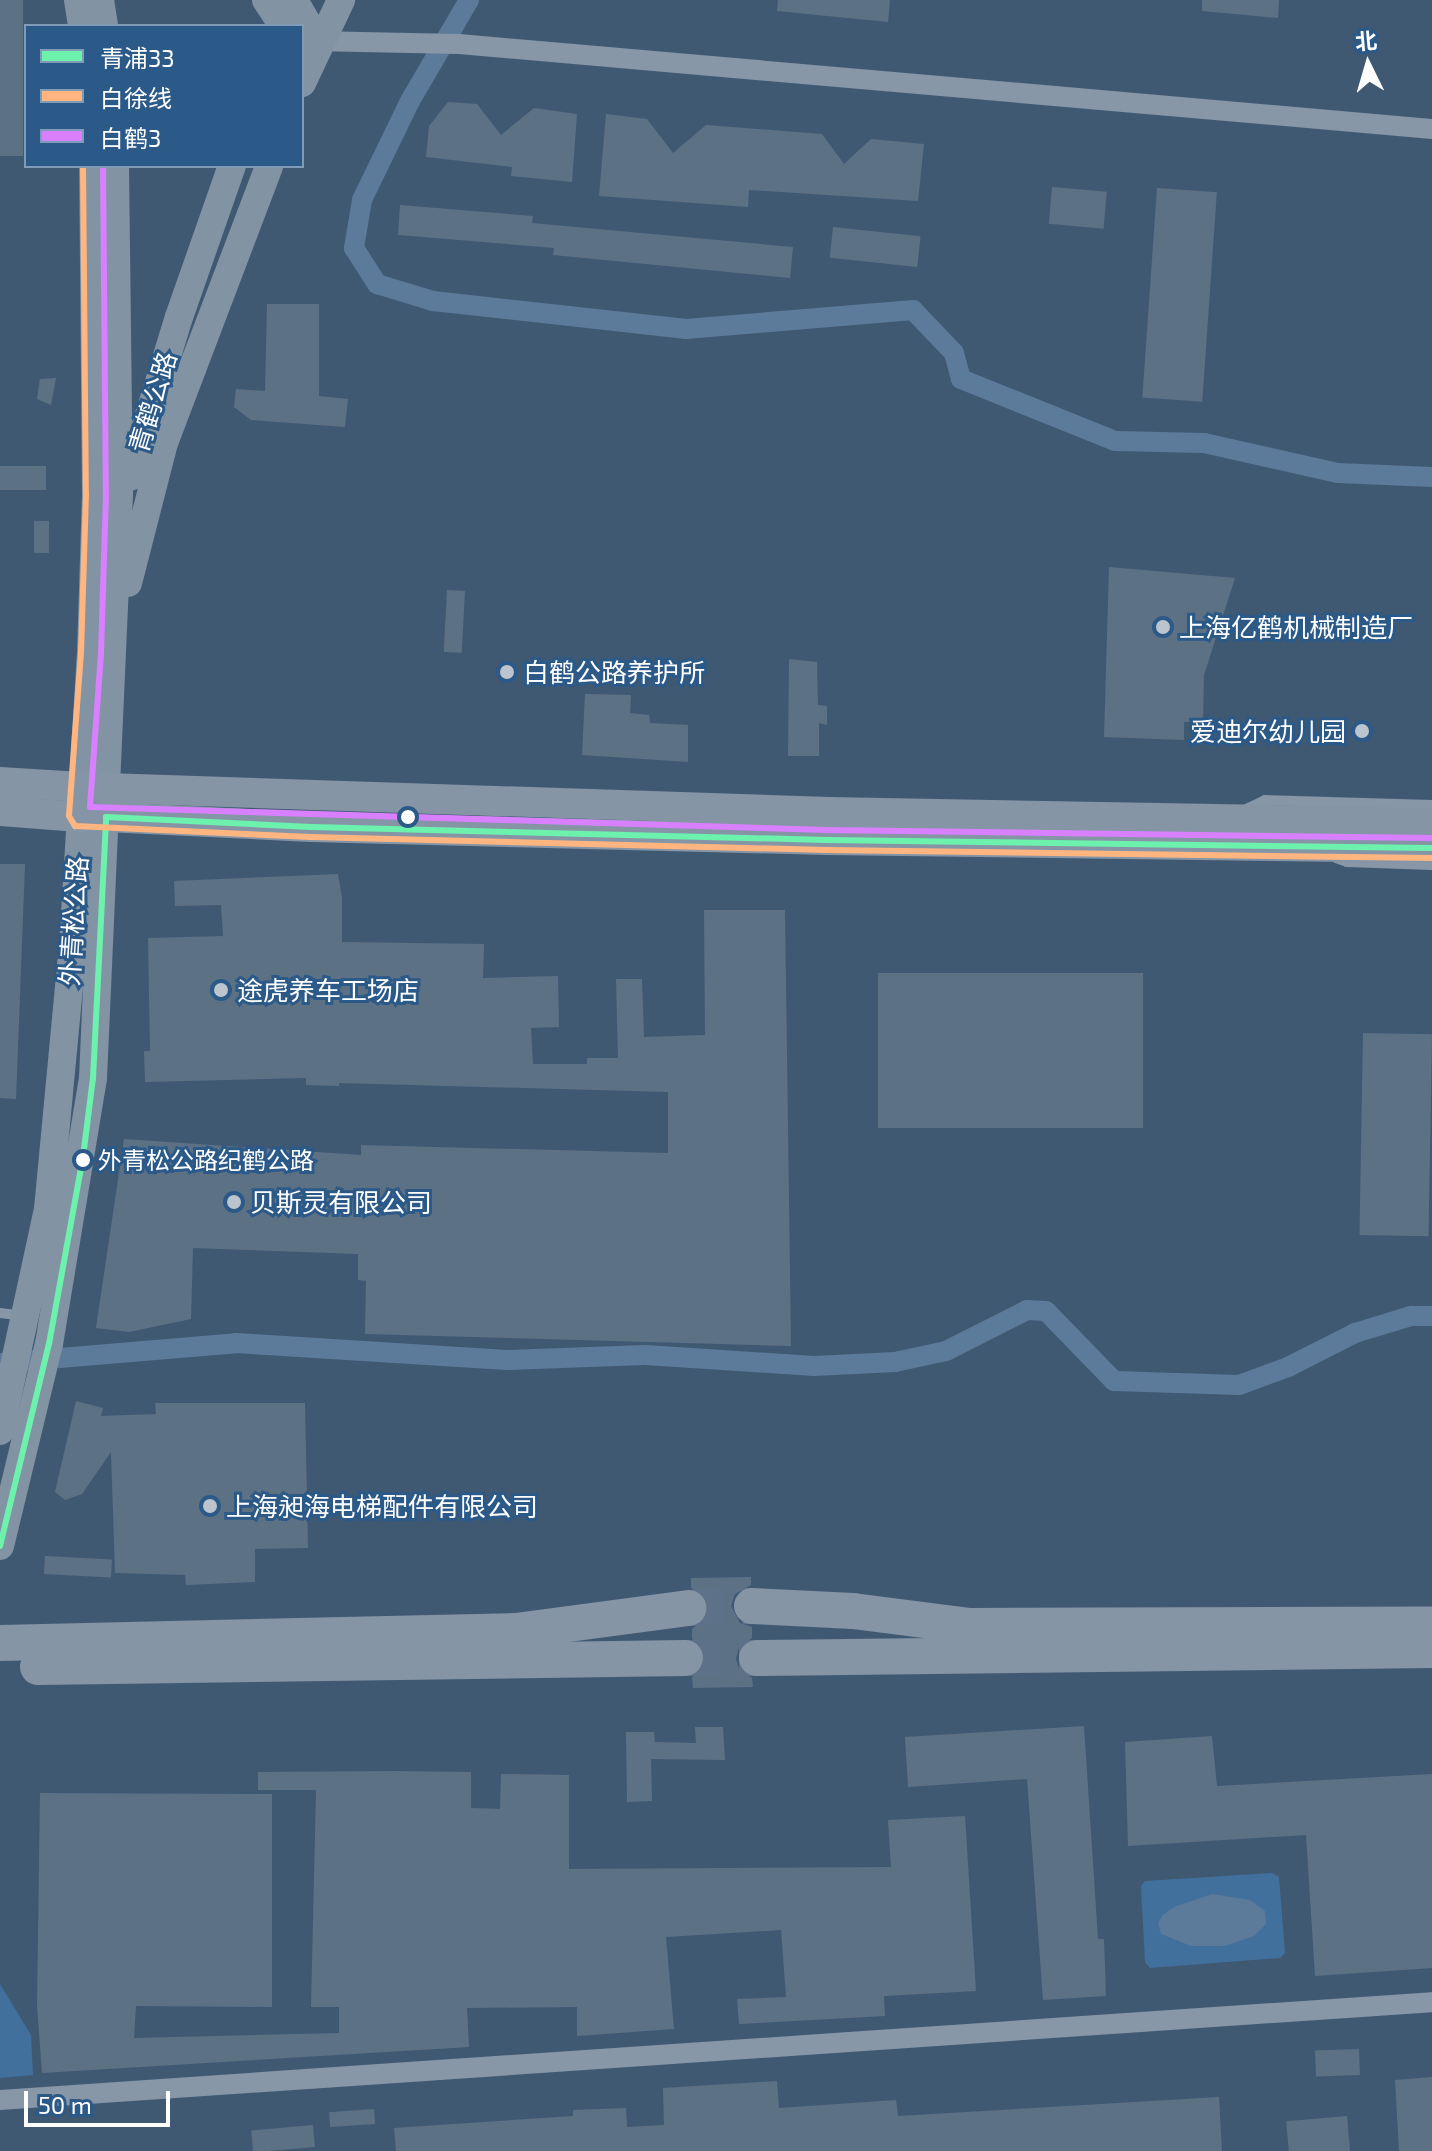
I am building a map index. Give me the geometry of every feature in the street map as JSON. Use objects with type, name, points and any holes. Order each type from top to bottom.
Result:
[{"type":"highway","points":[[752,1606],[853,1611],[970,1626],[1426,1635]]},
{"type":"highway","points":[[0,1643],[516,1631],[688,1608]]},
{"type":"highway","points":[[757,1658],[1426,1635]]},
{"type":"highway","points":[[0,1668],[685,1658]]},
{"type":"main road","points":[[78,0],[82,24]]},
{"type":"main road","points":[[100,0],[104,24]]},
{"type":"main road","points":[[266,0],[300,21],[341,0]]},
{"type":"main road","name":"外青松公路","points":[[93,168],[103,639]]},
{"type":"main road","name":"外青松公路","points":[[2,1424],[22,1329],[93,1078],[93,802],[103,639],[118,529],[115,168]]},
{"type":"main road","name":"青鹤公路","points":[[118,529],[140,437],[231,168]]},
{"type":"main road","name":"青鹤公路","points":[[103,639],[164,443],[268,168]]},
{"type":"main road","points":[[0,782],[93,802],[311,827],[811,840],[1432,848]]},
{"type":"main road","points":[[0,811],[93,802],[1432,823]]},
{"type":"main road","name":"外青松公路","points":[[0,1546],[33,1419],[22,1329]]},
{"type":"street","points":[[300,21],[429,43],[1432,129]]},
{"type":"street","points":[[0,2100],[1432,2002]]},
{"type":"lane","points":[[1225,819],[1265,800],[1432,805]]},
{"type":"lane","points":[[1296,844],[1347,862],[1432,865]]},
{"type":"shaded area","points":[[1272,1873],[1279,1877],[1285,1953],[1280,1958],[1150,1968],[1145,1962],[1141,1886],[1145,1881]]},
{"type":"shaded area","points":[[1212,1894],[1250,1900],[1265,1911],[1266,1924],[1254,1936],[1225,1946],[1191,1946],[1161,1934],[1158,1923],[1163,1915],[1174,1907]]},
{"type":"shaded area","points":[[0,1984],[31,2035],[33,2075],[0,2078]]},
{"type":"building","points":[[0,0],[23,0],[23,156],[0,156]]},
{"type":"building","points":[[778,0],[890,0],[888,22],[777,11]]},
{"type":"building","points":[[1202,0],[1279,0],[1278,18],[1202,11]]},
{"type":"building","points":[[448,102],[477,104],[501,135],[534,108],[577,114],[572,182],[511,176],[512,167],[426,157],[429,126]]},
{"type":"building","points":[[606,114],[647,119],[673,153],[706,125],[822,134],[844,164],[871,139],[924,144],[918,201],[749,190],[748,207],[599,196]]},
{"type":"building","points":[[1052,187],[1107,192],[1104,229],[1049,224]]},
{"type":"building","points":[[1157,188],[1217,192],[1202,402],[1142,397]]},
{"type":"building","points":[[400,205],[533,216],[532,223],[793,247],[790,278],[553,255],[554,248],[398,235]]},
{"type":"building","points":[[833,227],[921,236],[917,267],[830,258]]},
{"type":"building","points":[[267,304],[319,304],[319,396],[348,399],[345,427],[251,420],[234,407],[236,389],[265,391]]},
{"type":"building","points":[[56,378],[51,405],[37,399],[40,379]]},
{"type":"building","points":[[0,466],[46,466],[46,490],[0,490]]},
{"type":"building","points":[[34,521],[49,521],[49,553],[34,553]]},
{"type":"building","name":"上海亿鹤机械制造厂","points":[[1109,567],[1235,578],[1204,675],[1203,721],[1184,722],[1184,740],[1104,737]]},
{"type":"building","points":[[447,590],[465,591],[462,653],[444,652]]},
{"type":"building","points":[[789,659],[817,662],[818,705],[827,706],[827,725],[819,723],[819,756],[788,756]]},
{"type":"building","points":[[585,694],[631,695],[630,713],[649,715],[650,723],[688,725],[688,762],[582,755]]},
{"type":"building","points":[[0,864],[25,864],[16,1099],[0,1098]]},
{"type":"building","points":[[338,874],[342,898],[342,942],[484,944],[483,978],[558,976],[559,1027],[531,1028],[533,1064],[587,1064],[587,1058],[618,1058],[616,979],[642,979],[644,1037],[705,1035],[704,910],[785,910],[791,1346],[365,1334],[366,1281],[358,1280],[358,1254],[193,1248],[191,1319],[129,1332],[96,1328],[124,1139],[361,1155],[361,1145],[668,1153],[668,1092],[339,1083],[339,1086],[306,1085],[306,1078],[145,1082],[144,1051],[150,1051],[148,938],[223,936],[221,905],[175,906],[174,881]]},
{"type":"building","points":[[878,973],[1143,973],[1143,1128],[878,1128]]},
{"type":"building","points":[[1363,1033],[1432,1034],[1428,1236],[1359,1235]]},
{"type":"building","name":"上海昶海电梯配件有限公司","points":[[76,1401],[103,1408],[101,1416],[156,1414],[155,1403],[305,1403],[308,1548],[255,1549],[255,1582],[186,1585],[185,1575],[115,1573],[111,1452],[82,1494],[65,1500],[55,1492]]},
{"type":"building","points":[[45,1556],[112,1560],[111,1577],[44,1574]]},
{"type":"building","points":[[751,1577],[751,1585],[735,1594],[731,1606],[740,1623],[752,1627],[752,1638],[739,1647],[736,1659],[739,1669],[752,1678],[753,1687],[693,1688],[692,1677],[703,1669],[706,1657],[703,1647],[692,1639],[692,1629],[707,1617],[709,1606],[704,1595],[691,1588],[691,1578]]},
{"type":"building","points":[[1084,1726],[1098,1939],[1104,1939],[1106,1996],[1043,2000],[1027,1779],[908,1787],[905,1737]]},
{"type":"building","points":[[695,1727],[723,1727],[725,1760],[651,1759],[652,1801],[627,1802],[626,1732],[654,1732],[655,1742],[696,1743]]},
{"type":"building","points":[[1212,1736],[1217,1786],[1432,1774],[1432,1968],[1315,1976],[1306,1835],[1128,1846],[1125,1742]]},
{"type":"building","points":[[258,1772],[471,1772],[471,1808],[500,1809],[501,1774],[569,1775],[569,1869],[891,1867],[888,1820],[965,1816],[976,1991],[884,1996],[885,2016],[739,2024],[737,1999],[786,1997],[781,1930],[666,1937],[674,2029],[577,2036],[577,2007],[467,2008],[469,2047],[42,2073],[37,2005],[40,1793],[272,1794],[272,2007],[136,2006],[134,2038],[339,2033],[339,2007],[311,2007],[316,1790],[258,1790]]},
{"type":"building","points":[[1359,2049],[1360,2075],[1316,2077],[1315,2051]]},
{"type":"building","points":[[1432,2077],[1432,2151],[1399,2151],[1395,2080]]},
{"type":"building","points":[[777,2081],[779,2108],[896,2100],[898,2116],[1219,2097],[1222,2151],[396,2151],[394,2128],[573,2116],[573,2110],[626,2108],[627,2127],[664,2125],[663,2088]]},
{"type":"building","points":[[374,2109],[375,2124],[330,2127],[329,2112]]},
{"type":"building","points":[[1347,2116],[1350,2151],[1289,2151],[1286,2121]]},
{"type":"building","points":[[313,2125],[315,2147],[253,2151],[251,2130]]},
{"type":"waterway","points":[[469,0],[410,101],[362,200],[354,248],[377,284],[433,301],[686,329],[913,310],[954,353],[961,379],[1115,441],[1204,443],[1338,473],[1432,477]]},
{"type":"waterway","points":[[0,1363],[236,1343],[506,1360],[645,1355],[814,1366],[895,1362],[946,1351],[1027,1310],[1046,1311],[1114,1381],[1239,1385],[1288,1367],[1355,1333],[1411,1316],[1432,1316]]},
{"type":"tunnel","points":[[688,1608],[752,1606]]},
{"type":"tunnel","points":[[685,1658],[757,1658]]},
{"type":"transit line","name":"白徐线","points":[[83,168],[86,494],[81,652],[69,816],[75,826],[311,837],[827,850],[1432,858]]},
{"type":"transit line","name":"白鹤3","points":[[103,168],[106,494],[101,653],[90,807],[827,830],[1432,838]]},
{"type":"transit line","name":"青浦33","points":[[0,1546],[49,1344],[83,1157],[93,1078],[106,817],[311,827],[827,840],[1432,848]]},
{"type":"place","name":"上海亿鹤机械制造厂","points":[[1163,627]]},
{"type":"place","name":"白鹤公路养护所","points":[[507,672]]},
{"type":"place","name":"爱迪尔幼儿园","points":[[1362,731]]},
{"type":"place","name":"途虎养车工场店","points":[[221,990]]},
{"type":"place","name":"外青松公路纪鹤公路","points":[[83,1160]]},
{"type":"place","name":"贝斯灵有限公司","points":[[234,1202]]},
{"type":"place","name":"上海昶海电梯配件有限公司","points":[[210,1506]]}]
